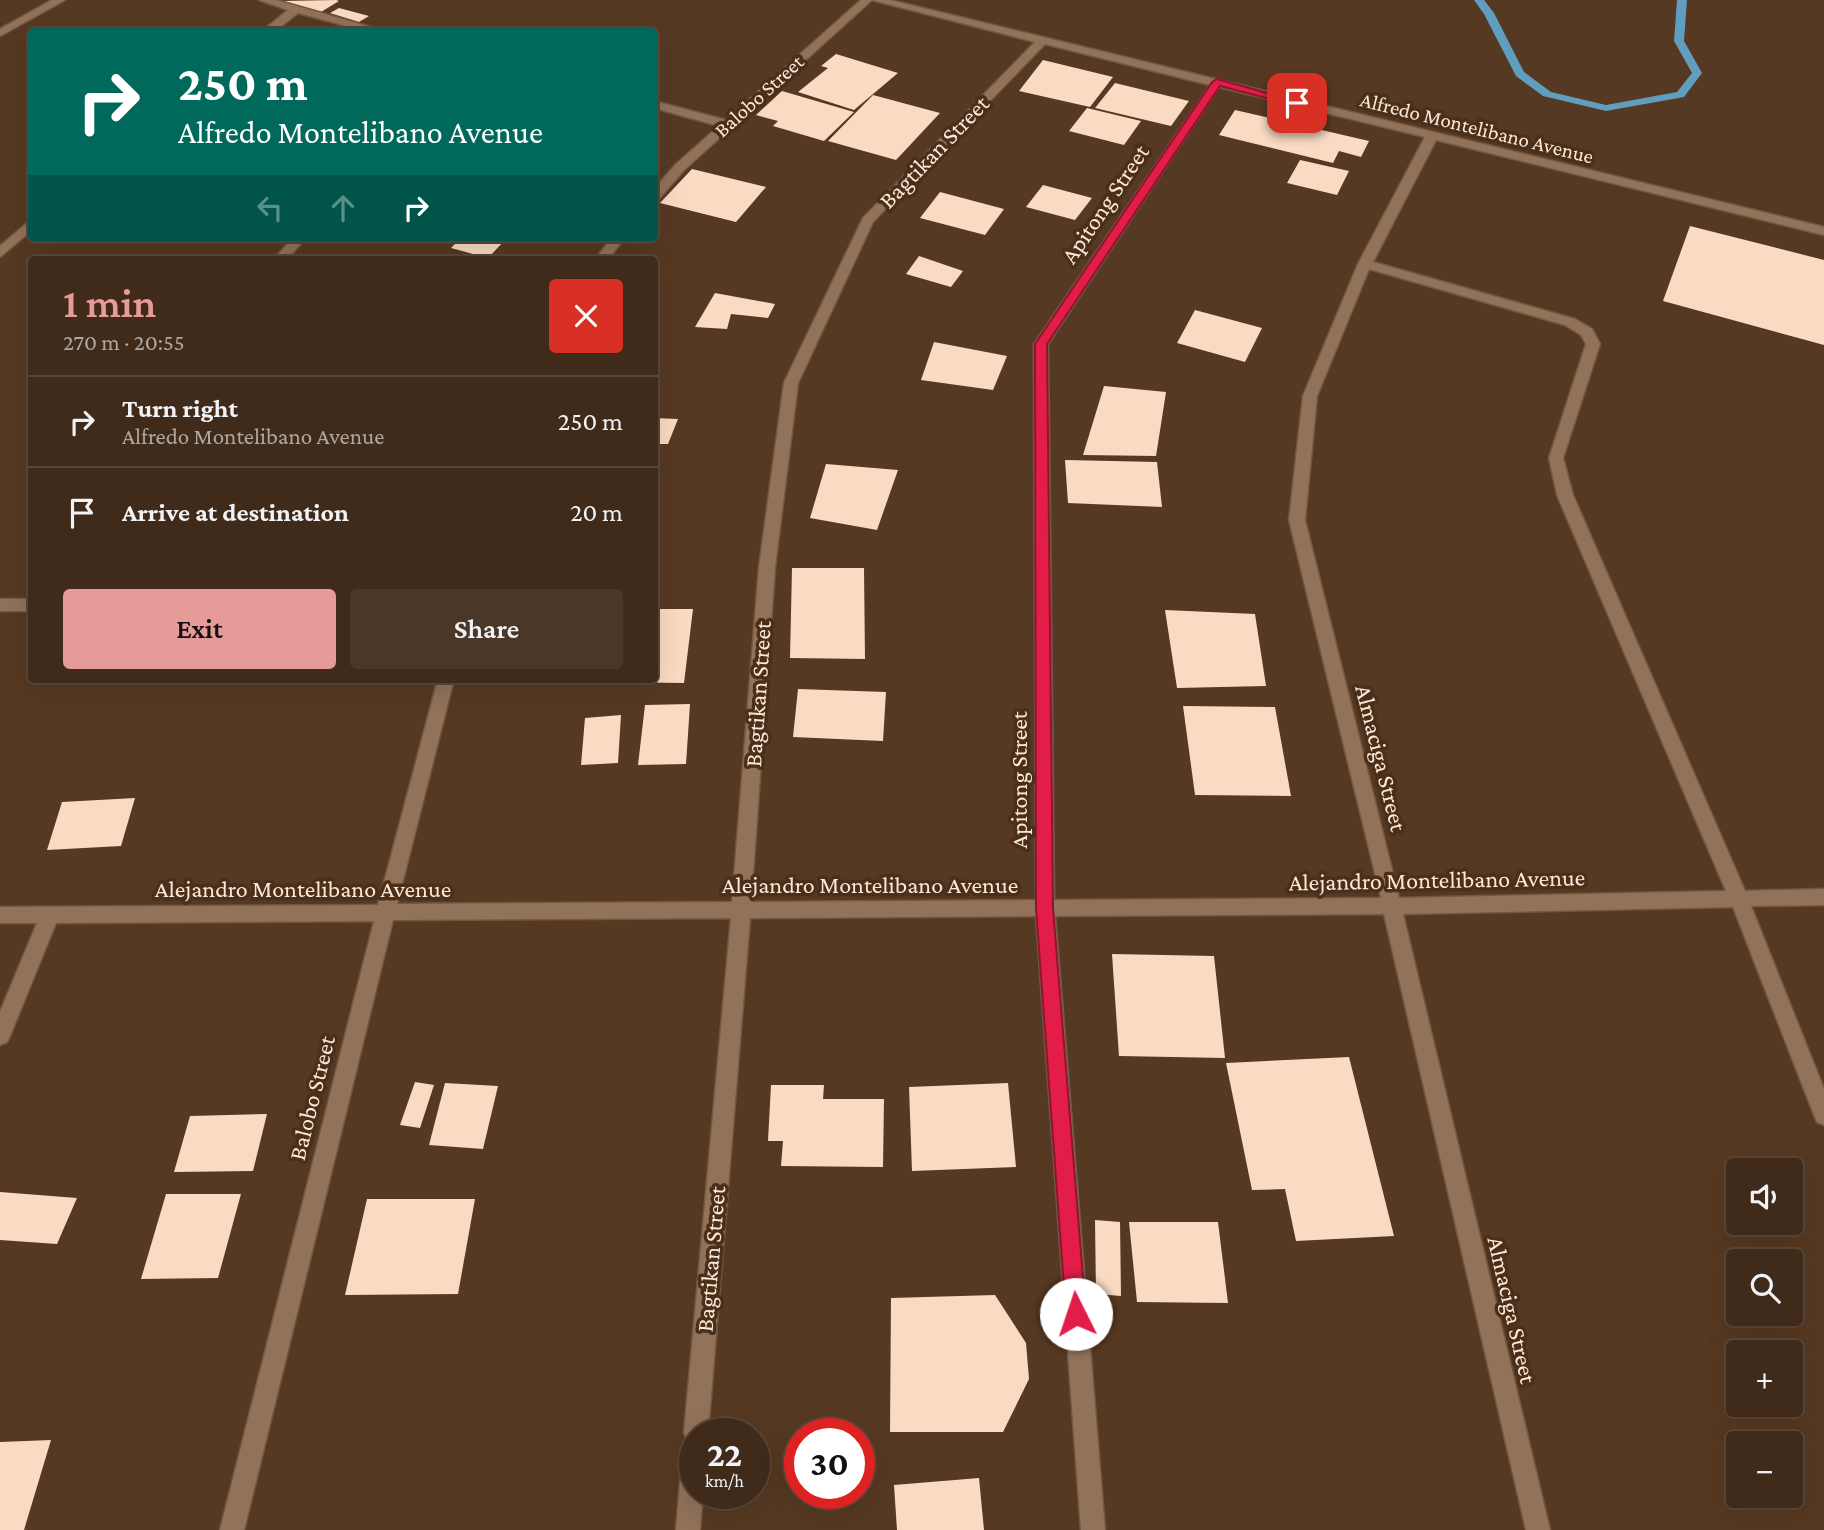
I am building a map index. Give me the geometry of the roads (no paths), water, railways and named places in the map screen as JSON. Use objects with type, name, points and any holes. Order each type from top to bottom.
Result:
[{"type":"street","points":[[0,33],[60,0]]},
{"type":"street","points":[[264,0],[368,28]]},
{"type":"street","name":"Balobo Street","points":[[658,192],[680,167],[867,0]]},
{"type":"street","name":"Alfredo Montelibano Avenue","points":[[877,0],[1824,231]]},
{"type":"street","points":[[271,28],[296,9]]},
{"type":"street","name":"Bagtikan Street","points":[[697,1418],[767,567],[792,383],[867,220],[1042,41]]},
{"type":"street","name":"Apitong Street","points":[[1093,1530],[1045,908],[1041,344],[1217,82]]},
{"type":"street","points":[[658,105],[727,124]]},
{"type":"street","name":"Almaciga Street","points":[[1431,137],[1365,264],[1310,396],[1297,520],[1392,906],[1538,1530]]},
{"type":"street","points":[[0,253],[28,227]]},
{"type":"street","points":[[283,256],[296,242]]},
{"type":"street","points":[[604,256],[616,242]]},
{"type":"street","points":[[1365,264],[1570,322],[1587,332],[1593,344],[1556,458],[1565,495],[1739,899],[1824,1115]]},
{"type":"street","points":[[0,605],[28,605]]},
{"type":"street","name":"Balobo Street","points":[[232,1530],[445,683]]},
{"type":"street","name":"Alejandro Montelibano Avenue","points":[[0,915],[1392,906],[1824,897]]},
{"type":"street","points":[[0,1036],[50,915]]},
{"type":"street","points":[[688,1530],[690,1509]]},
{"type":"waterway","points":[[1479,0],[1489,13],[1520,74],[1547,94],[1606,108],[1680,95],[1697,73],[1679,41],[1682,0]]}]
